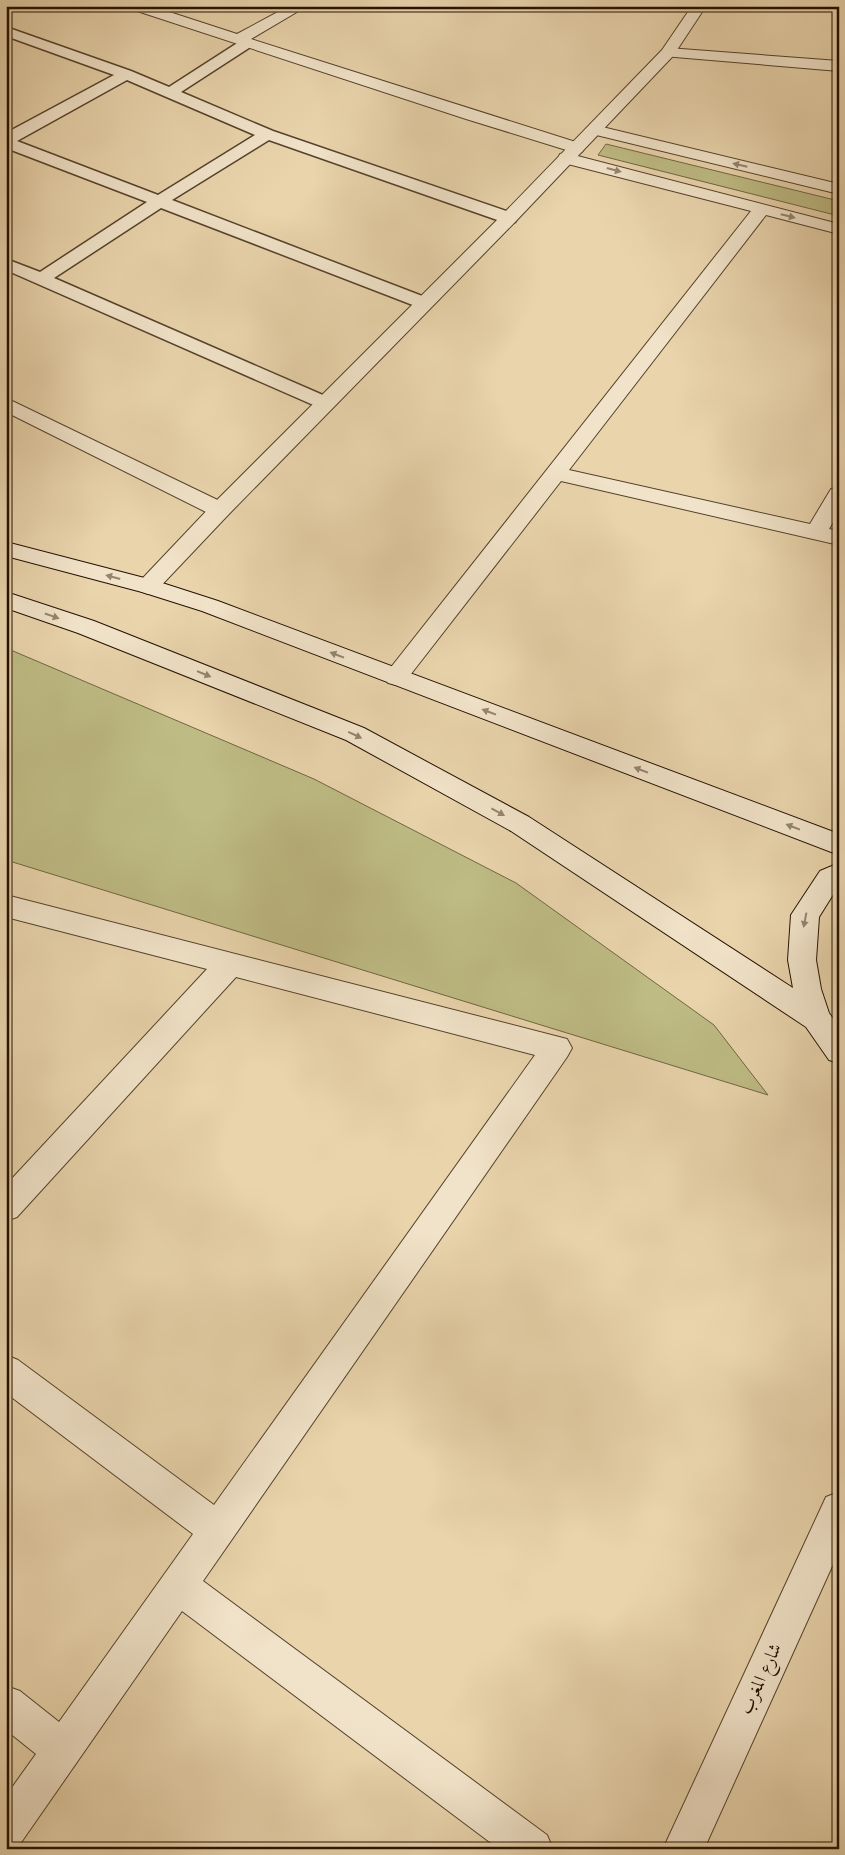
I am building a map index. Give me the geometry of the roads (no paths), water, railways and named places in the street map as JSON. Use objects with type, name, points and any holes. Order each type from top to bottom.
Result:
[{"type":"street","points":[[136,6],[472,116],[571,153],[762,209],[839,229]]},
{"type":"street","points":[[242,41],[300,6]]},
{"type":"street","points":[[148,586],[220,510],[509,218],[668,53],[699,6]]},
{"type":"street","points":[[668,53],[839,66]]},
{"type":"street","points":[[594,130],[839,188]]},
{"type":"street","points":[[396,677],[762,209]]},
{"type":"street","points":[[6,404],[220,510]]},
{"type":"street","points":[[555,472],[839,538]]},
{"type":"street","points":[[816,532],[839,494]]},
{"type":"street","points":[[6,549],[148,586],[210,606],[839,845]]},
{"type":"street","points":[[6,600],[86,627],[355,734],[520,824],[816,1018]]},
{"type":"street","points":[[839,873],[829,878],[805,915],[802,960],[807,989],[816,1018],[839,1051]]},
{"type":"street","points":[[6,906],[557,1048],[6,1830]]},
{"type":"street","points":[[6,1207],[230,964]]},
{"type":"street","points":[[6,1372],[218,1530]]},
{"type":"street","name":"شارع المغرب","points":[[683,1849],[839,1510]]},
{"type":"street","points":[[178,1586],[533,1849]]},
{"type":"street","points":[[6,1705],[63,1750]]},
{"type":"lane","points":[[6,31],[126,74],[267,134],[509,218]]},
{"type":"lane","points":[[169,93],[242,41]]},
{"type":"lane","points":[[6,141],[126,74]]},
{"type":"lane","points":[[6,122],[26,129]]},
{"type":"lane","points":[[41,279],[267,134]]},
{"type":"lane","points":[[6,141],[424,302]]},
{"type":"lane","points":[[6,264],[325,403]]}]
